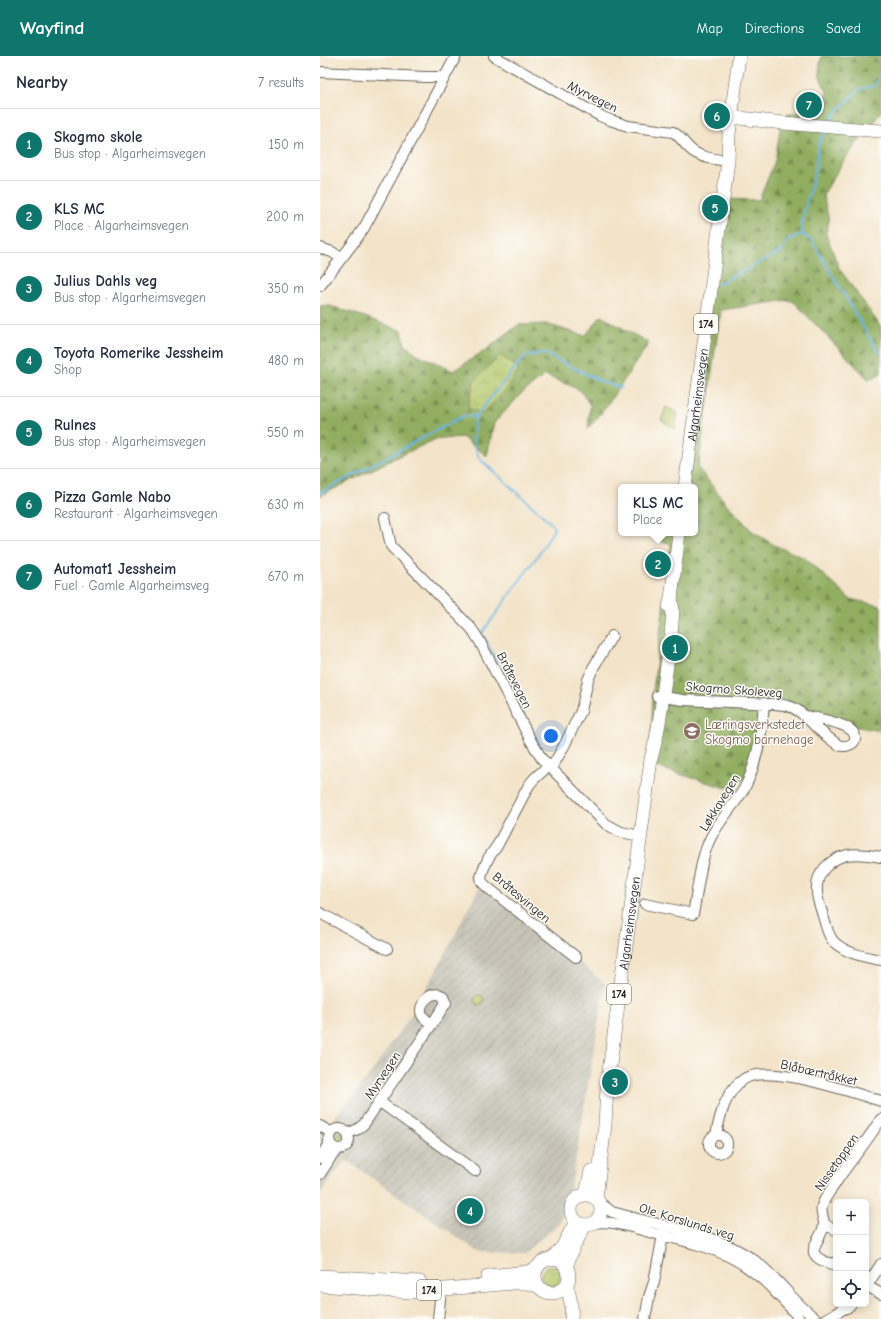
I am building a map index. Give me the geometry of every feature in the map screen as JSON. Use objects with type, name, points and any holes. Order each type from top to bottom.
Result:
[{"type":"main road","name":"Algarheimsvegen","points":[[685,484],[728,161],[733,146],[739,56]]},
{"type":"main road","name":"Algarheimsvegen","points":[[734,118],[744,56]]},
{"type":"main road","points":[[734,118],[881,131]]},
{"type":"main road","name":"Algarheimsvegen","points":[[594,1199],[604,1131],[607,1087],[640,836],[651,759],[656,739],[660,696],[671,635],[673,610],[671,599],[679,536]]},
{"type":"main road","points":[[585,1223],[571,1212],[572,1203],[577,1198],[594,1199]]},
{"type":"main road","name":"174","points":[[320,1276],[415,1283],[517,1273],[537,1268],[543,1262],[551,1260],[585,1223],[598,1219],[601,1214],[594,1199]]},
{"type":"main road","name":"174","points":[[566,1286],[569,1278],[566,1267],[572,1250],[585,1223]]},
{"type":"main road","points":[[551,1260],[559,1261],[566,1267]]},
{"type":"main road","points":[[537,1268],[535,1277],[538,1286]]},
{"type":"main road","name":"174","points":[[320,1285],[411,1292],[526,1283],[538,1286],[542,1290],[551,1293]]},
{"type":"main road","points":[[551,1293],[562,1290],[566,1286],[571,1304],[571,1319]]},
{"type":"main road","points":[[551,1293],[558,1298],[571,1319]]},
{"type":"street","points":[[320,286],[364,228],[456,56]]},
{"type":"street","name":"Myrvegen","points":[[494,56],[600,116],[624,125],[673,132],[694,152],[707,158],[728,161]]},
{"type":"street","points":[[320,72],[425,78],[445,77]]},
{"type":"street","points":[[320,248],[332,252],[341,258]]},
{"type":"street","name":"Bråtevegen","points":[[385,518],[391,546],[471,628],[479,640],[537,752],[549,767],[606,824],[621,832],[640,836]]},
{"type":"street","points":[[549,767],[564,746],[581,711],[588,680],[593,668],[612,636]]},
{"type":"street","name":"Skogmo Skoleveg","points":[[660,696],[684,700],[764,703],[789,706],[806,716]]},
{"type":"street","name":"Løkkavegen","points":[[646,904],[693,914],[708,844],[717,828],[744,789],[753,768],[764,703]]},
{"type":"street","name":"Bråtesvingen","points":[[549,767],[529,785],[497,846],[489,857],[481,877],[482,882],[487,887],[576,957]]},
{"type":"street","points":[[881,856],[847,855],[838,859],[824,868],[817,882],[816,891],[829,934],[834,942],[852,953],[881,960]]},
{"type":"street","points":[[320,913],[387,949]]},
{"type":"street","name":"Myrvegen","points":[[348,1134],[364,1124],[432,1024]]},
{"type":"street","name":"Blåbærtråkket","points":[[716,1135],[719,1119],[725,1104],[734,1089],[745,1078],[756,1075],[770,1074],[802,1079],[881,1101]]},
{"type":"street","points":[[380,1102],[475,1171]]},
{"type":"street","name":"Nissetoppen","points":[[833,1264],[828,1263],[817,1257],[814,1251],[814,1245],[824,1224],[821,1214],[822,1206],[828,1194],[868,1140],[881,1119]]},
{"type":"street","points":[[320,1126],[331,1138],[334,1147],[339,1149]]},
{"type":"street","points":[[320,1158],[331,1138],[340,1129],[348,1134],[349,1139],[347,1145],[339,1149],[331,1157],[320,1174]]},
{"type":"street","name":"Ole Korslunds veg","points":[[594,1199],[612,1212],[706,1246],[734,1258],[760,1276],[799,1319]]},
{"type":"street","name":"Ole Korslunds veg","points":[[585,1223],[610,1222],[717,1241],[738,1250],[767,1270],[804,1310],[816,1319]]},
{"type":"street","points":[[824,1224],[833,1228]]},
{"type":"street","points":[[645,1319],[664,1231]]},
{"type":"street","points":[[869,1282],[881,1264]]},
{"type":"street","points":[[869,1288],[881,1294]]},
{"type":"street","points":[[439,1319],[441,1290]]},
{"type":"street","points":[[826,1319],[847,1307]]},
{"type":"street","points":[[842,1319],[849,1307]]},
{"type":"shaded area","points":[[479,887],[509,902],[605,984],[572,1181],[560,1223],[524,1253],[479,1252],[346,1160],[320,1194],[320,1135],[371,1073],[413,1012],[450,945]]},
{"type":"green space","points":[[822,56],[881,56],[881,112],[843,162],[823,195],[829,221],[826,234],[839,268],[881,327],[881,373],[869,380],[794,302],[788,300],[721,310],[698,468],[725,502],[752,531],[774,545],[805,558],[850,599],[881,606],[881,731],[768,711],[754,772],[726,788],[650,765],[653,691],[671,543],[661,542],[663,536],[698,536],[698,484],[684,484],[722,199],[759,200],[775,161],[781,123],[786,115],[823,106],[827,91],[819,74]]},
{"type":"green space","points":[[327,305],[402,331],[405,345],[417,354],[453,371],[487,349],[518,325],[546,324],[585,336],[601,316],[649,343],[603,411],[588,429],[590,405],[580,390],[545,375],[521,394],[494,423],[487,456],[462,437],[434,440],[320,496],[320,306]]},
{"type":"green space","points":[[500,355],[519,369],[507,389],[482,414],[468,407],[474,381]]},
{"type":"green space","points":[[666,407],[678,413],[675,429],[661,420]]},
{"type":"green space","points":[[477,995],[481,995],[484,1000],[481,1005],[477,1005],[474,1002],[474,998]]},
{"type":"green space","points":[[337,1134],[341,1134],[344,1139],[341,1144],[337,1144],[334,1141],[334,1137]]},
{"type":"green space","points":[[551,1266],[558,1269],[561,1276],[558,1283],[551,1286],[544,1283],[541,1276],[544,1269]]},
{"type":"waterway","points":[[830,122],[833,115],[859,89],[874,86],[881,74]]},
{"type":"waterway","points":[[802,234],[802,220],[815,172],[819,143],[825,131]]},
{"type":"waterway","points":[[802,234],[812,241],[877,350],[881,353]]},
{"type":"waterway","points":[[718,284],[782,251],[789,239],[802,234]]},
{"type":"waterway","points":[[537,741],[482,633],[541,551],[554,529],[553,525],[479,458],[473,440],[475,417],[525,356],[544,353],[602,382],[622,388]]},
{"type":"waterway","points":[[320,493],[463,416],[475,417]]},
{"type":"place","name":"Automat1 Jessheim","points":[[809,105]]},
{"type":"place","name":"Pizza Gamle Nabo","points":[[717,116]]},
{"type":"place","name":"Rulnes","points":[[715,208]]},
{"type":"place","name":"KLS MC","points":[[658,564]]},
{"type":"place","name":"Skogmo skole","points":[[675,648]]},
{"type":"place","name":"Læringsverkstedet Skogmo barnehage","points":[[692,731]]},
{"type":"place","name":"Julius Dahls veg","points":[[615,1082]]},
{"type":"place","name":"Toyota Romerike Jessheim","points":[[470,1211]]}]
